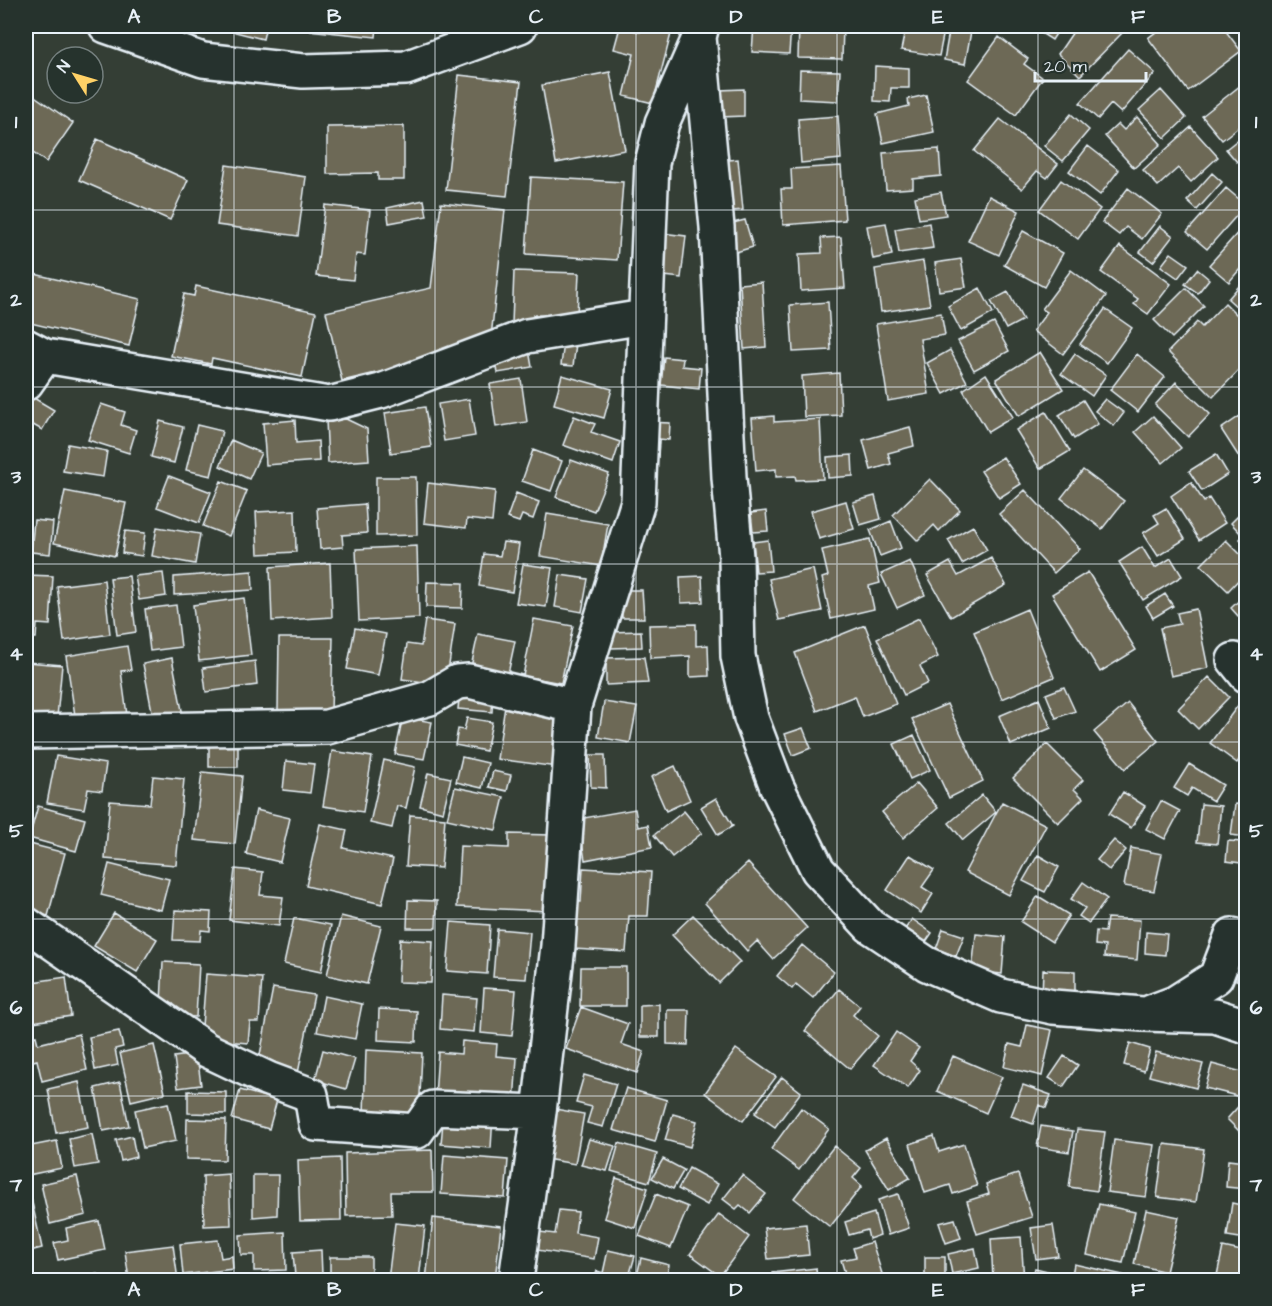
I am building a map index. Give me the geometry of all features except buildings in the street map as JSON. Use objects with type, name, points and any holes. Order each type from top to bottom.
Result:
[{"type":"street","points":[[106,26],[202,60],[303,71],[406,68],[520,26]]},
{"type":"street","points":[[516,1281],[558,946],[574,706],[638,502],[652,163],[662,123],[701,31]]},
{"type":"street","points":[[701,31],[717,227],[729,477],[736,557],[738,656],[751,718],[777,787],[818,870],[870,926],[927,964],[1001,996],[1053,1007],[1143,1014],[1215,1016],[1246,1026]]},
{"type":"street","points":[[26,383],[35,351],[329,404],[381,391],[527,336],[644,317]]},
{"type":"street","points":[[26,732],[327,727],[430,698],[457,682],[469,681],[574,706]]},
{"type":"street","points":[[26,924],[207,1050],[268,1079],[311,1095],[316,1124],[417,1131],[433,1108],[539,1112]]},
{"type":"street","points":[[1143,1014],[1175,1003],[1216,977],[1232,935],[1246,938]]}]
